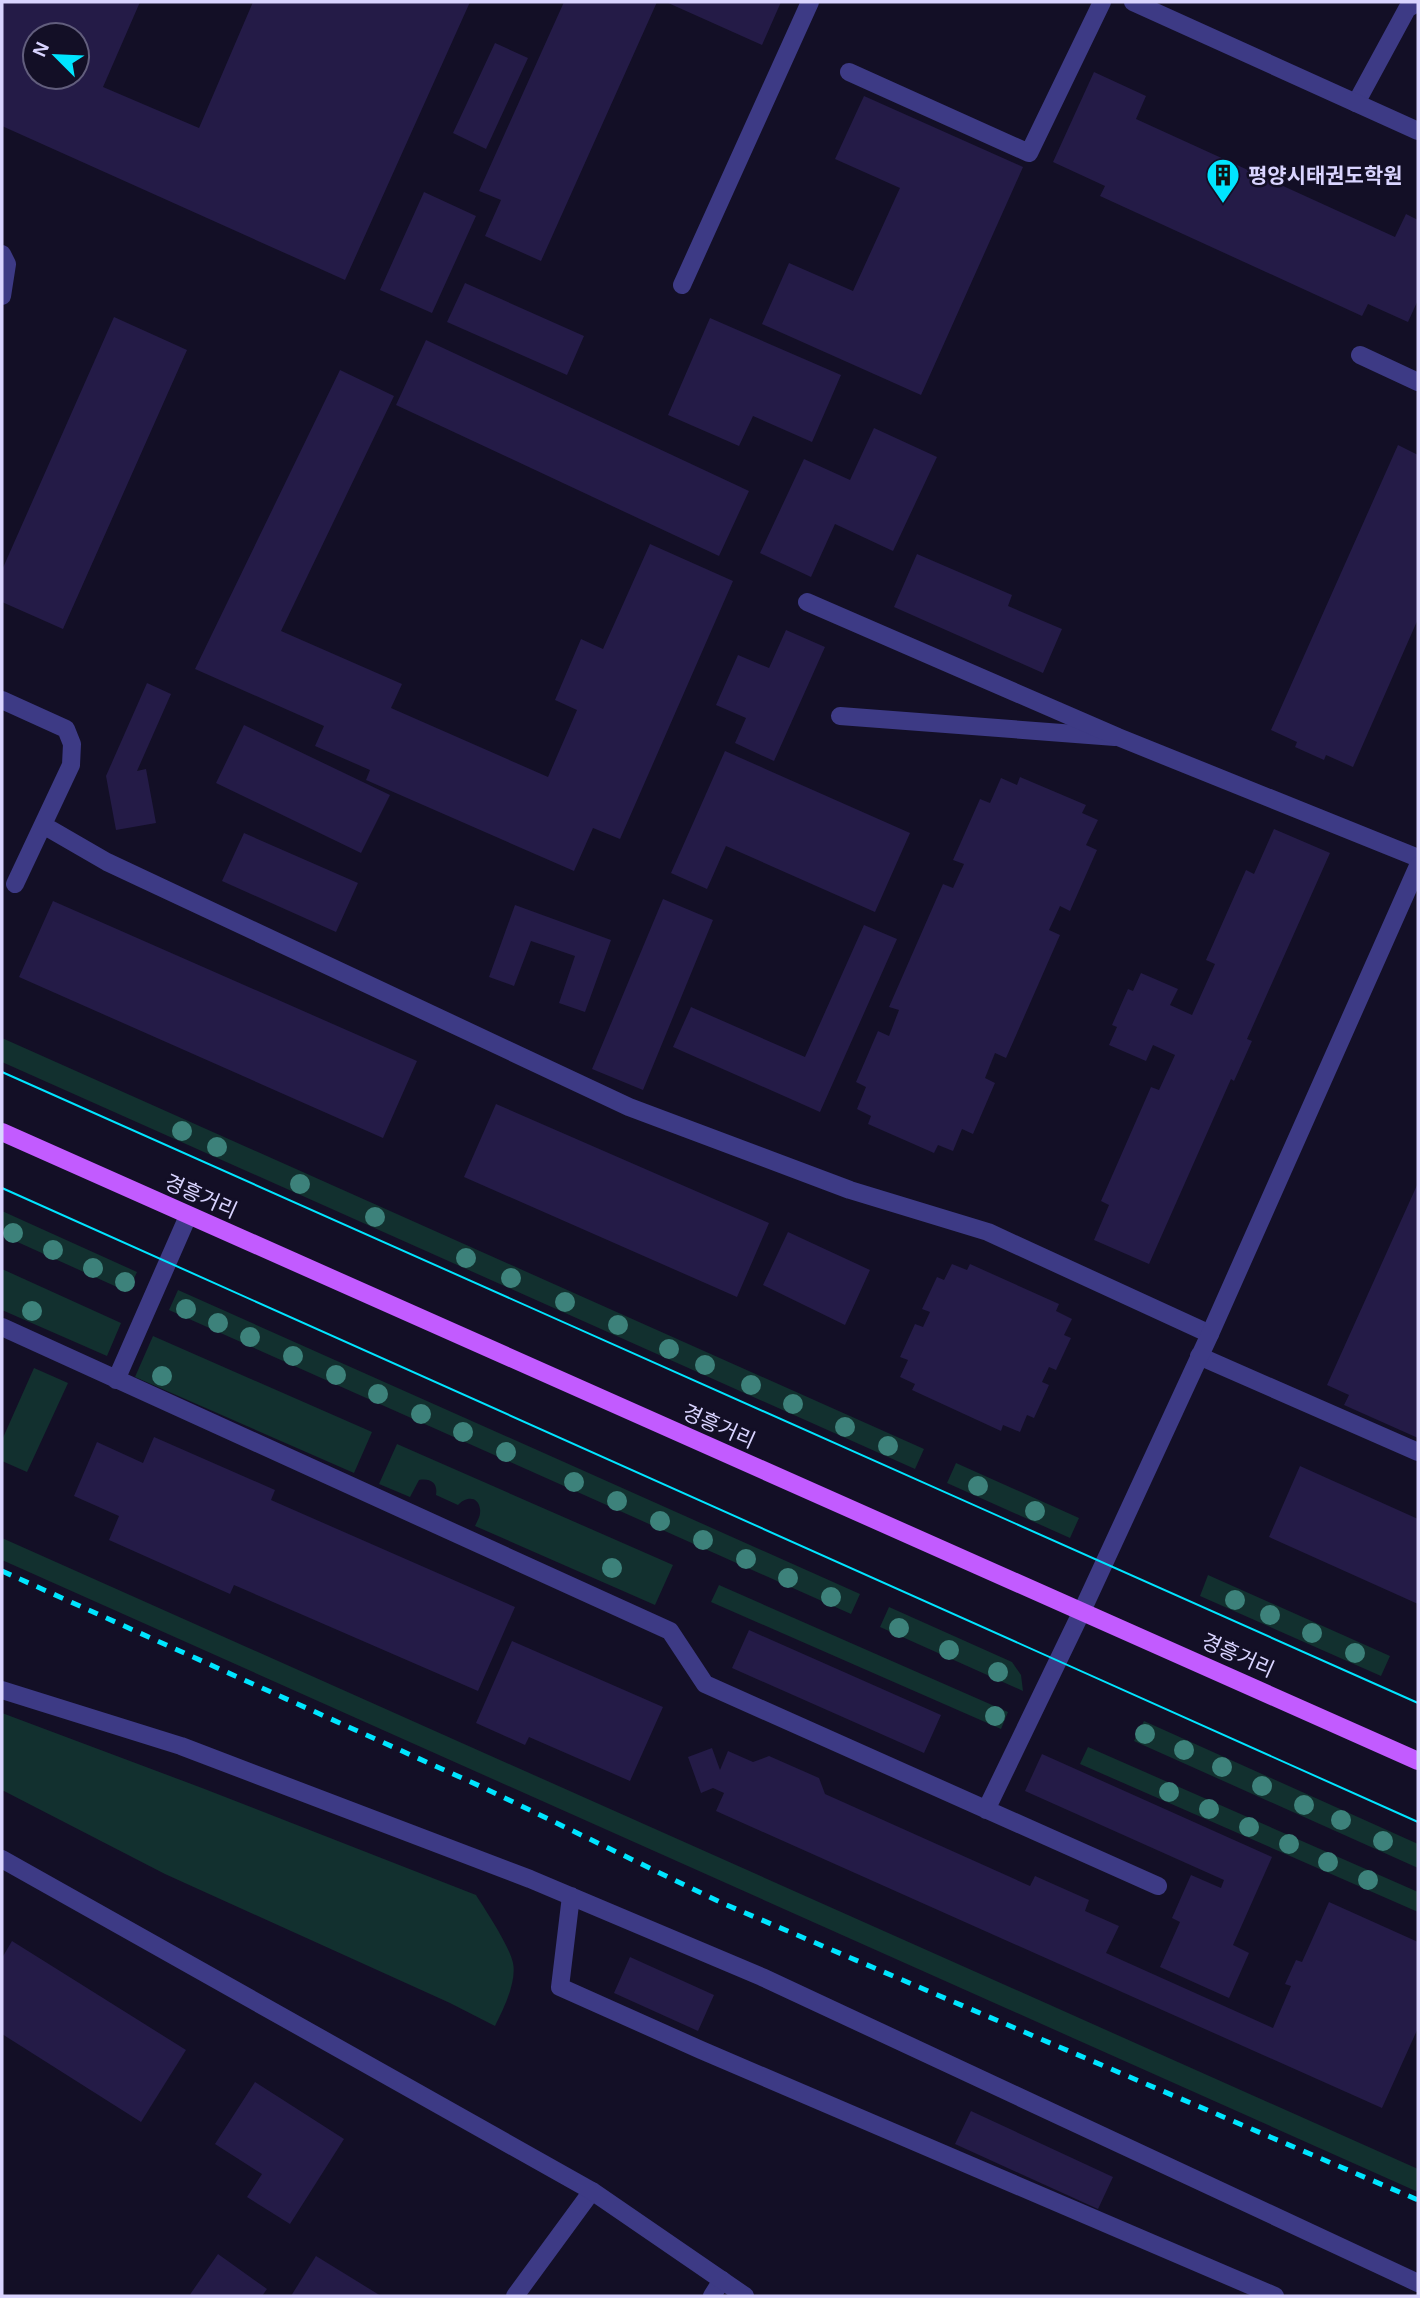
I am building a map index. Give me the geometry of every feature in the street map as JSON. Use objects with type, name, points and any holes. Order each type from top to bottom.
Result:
[{"type":"main road","name":"경흥거리","points":[[2,1132],[1418,1761]]},
{"type":"street","points":[[682,285],[810,2]]},
{"type":"street","points":[[849,72],[1029,153],[1102,2]]},
{"type":"street","points":[[1133,2],[1418,131]]},
{"type":"street","points":[[1356,103],[1407,9],[1418,2]]},
{"type":"street","points":[[2,254],[7,264],[2,296]]},
{"type":"street","points":[[1360,355],[1418,382]]},
{"type":"street","points":[[807,602],[1118,737],[1418,858]]},
{"type":"street","points":[[2,700],[66,729],[72,744],[71,765],[15,884]]},
{"type":"street","points":[[840,716],[1118,737]]},
{"type":"street","points":[[43,825],[107,862],[629,1107],[850,1190],[988,1232],[1210,1334]]},
{"type":"street","points":[[986,1810],[1082,1611],[1210,1334],[1418,866]]},
{"type":"street","points":[[116,1380],[188,1216]]},
{"type":"street","points":[[2,1327],[670,1631],[705,1684],[1158,1886]]},
{"type":"street","points":[[1199,1356],[1418,1452]]},
{"type":"street","points":[[2,1690],[181,1746],[530,1878],[762,1977],[1418,2283]]},
{"type":"street","points":[[2,1860],[592,2191],[746,2296]]},
{"type":"street","points":[[571,1896],[559,1987],[1275,2296]]},
{"type":"street","points":[[515,2296],[592,2191]]},
{"type":"street","points":[[712,2296],[722,2280]]},
{"type":"green space","points":[[2,1038],[924,1449],[915,1469],[2,1062]]},
{"type":"green space","points":[[2,1211],[137,1272],[128,1292],[2,1235]]},
{"type":"green space","points":[[2,1269],[121,1323],[107,1356],[2,1310]]},
{"type":"green space","points":[[178,1290],[860,1594],[851,1614],[169,1310]]},
{"type":"green space","points":[[153,1336],[372,1432],[354,1473],[135,1377]]},
{"type":"green space","points":[[34,1368],[68,1383],[27,1472],[2,1461],[2,1440]]},
{"type":"green space","points":[[397,1444],[673,1565],[655,1605],[475,1526],[480,1511],[479,1504],[474,1499],[468,1499],[458,1505],[436,1495],[435,1484],[427,1480],[419,1480],[410,1497],[379,1484]]},
{"type":"green space","points":[[956,1463],[1079,1518],[1070,1538],[947,1483]]},
{"type":"green space","points":[[2,1538],[1418,2169],[1418,2192],[2,1560]]},
{"type":"green space","points":[[1208,1575],[1390,1656],[1381,1676],[1200,1596]]},
{"type":"green space","points":[[719,1585],[1008,1712],[1001,1729],[711,1602]]},
{"type":"green space","points":[[889,1607],[1012,1662],[1021,1675],[1023,1691],[880,1627]]},
{"type":"green space","points":[[2,1713],[476,1895],[502,1938],[513,1963],[511,1987],[495,2026],[165,1874],[2,1790]]},
{"type":"green space","points":[[1144,1721],[1418,1844],[1418,1868],[1134,1741]]},
{"type":"green space","points":[[1088,1747],[1418,1892],[1418,1912],[1080,1764]]},
{"type":"building","points":[[2,2],[140,2],[103,87],[199,128],[253,2],[470,2],[345,280],[2,126]]},
{"type":"building","points":[[564,2],[657,2],[541,261],[485,236],[501,200],[479,191]]},
{"type":"building","points":[[666,2],[781,2],[762,45]]},
{"type":"building","points":[[495,43],[528,58],[486,149],[453,133]]},
{"type":"building","name":"평양시태권도학원","points":[[1094,72],[1146,96],[1136,119],[1395,237],[1406,214],[1418,220],[1418,300],[1408,322],[1368,304],[1362,316],[1100,196],[1105,186],[1053,162]]},
{"type":"building","points":[[864,96],[1023,167],[921,395],[762,324],[789,263],[853,291],[900,188],[835,159]]},
{"type":"building","points":[[424,192],[476,216],[432,313],[380,290]]},
{"type":"building","points":[[465,283],[584,336],[567,375],[447,322]]},
{"type":"building","points":[[114,317],[187,350],[63,629],[2,602],[2,570]]},
{"type":"building","points":[[710,318],[841,375],[812,442],[753,416],[739,446],[668,415]]},
{"type":"building","points":[[426,340],[749,491],[719,556],[396,405]]},
{"type":"building","points":[[340,370],[394,396],[281,631],[402,684],[391,708],[548,777],[577,710],[555,700],[581,639],[603,649],[650,544],[733,581],[620,839],[593,828],[574,871],[366,780],[370,770],[315,746],[324,726],[195,669]]},
{"type":"building","points":[[874,428],[937,457],[893,551],[835,524],[811,577],[760,553],[804,459],[850,480]]},
{"type":"building","points":[[1398,445],[1418,455],[1418,619],[1353,767],[1326,755],[1324,760],[1295,747],[1297,742],[1271,730]]},
{"type":"building","points":[[917,554],[1012,595],[1008,606],[1062,629],[1043,673],[894,607]]},
{"type":"building","points":[[786,630],[825,647],[774,761],[735,743],[746,718],[716,705],[738,655],[769,668]]},
{"type":"building","points":[[147,683],[171,694],[137,771],[146,769],[156,823],[116,830],[106,776]]},
{"type":"building","points":[[244,725],[390,795],[361,853],[216,783]]},
{"type":"building","points":[[725,751],[910,833],[875,912],[726,846],[707,889],[671,873]]},
{"type":"building","points":[[1020,777],[1086,805],[1082,813],[1098,820],[1086,845],[1097,850],[1070,911],[1060,906],[1049,930],[1060,935],[1006,1058],[995,1053],[985,1078],[995,1083],[973,1134],[962,1129],[953,1151],[938,1145],[934,1153],[868,1124],[871,1116],[857,1109],[866,1087],[856,1082],[878,1031],[889,1036],[899,1010],[889,1007],[943,884],[953,888],[964,864],[953,860],[980,799],[990,803],[1001,778],[1017,785]]},
{"type":"building","points":[[1274,829],[1330,853],[1247,1039],[1252,1041],[1234,1081],[1231,1079],[1149,1264],[1094,1240],[1109,1205],[1101,1201],[1151,1087],[1159,1090],[1175,1055],[1153,1045],[1146,1061],[1109,1045],[1117,1027],[1112,1025],[1128,989],[1133,991],[1141,973],[1178,989],[1170,1005],[1192,1015],[1215,964],[1206,960],[1246,870],[1254,874]]},
{"type":"building","points":[[244,833],[358,883],[336,932],[222,881]]},
{"type":"building","points":[[663,899],[713,920],[643,1090],[592,1069]]},
{"type":"building","points":[[53,901],[417,1061],[383,1138],[19,977]]},
{"type":"building","points":[[515,905],[611,940],[585,1012],[559,1003],[575,956],[531,941],[514,986],[489,977]]},
{"type":"building","points":[[864,925],[897,939],[820,1112],[673,1047],[691,1007],[805,1057]]},
{"type":"building","points":[[496,1104],[769,1223],[737,1297],[464,1177]]},
{"type":"building","points":[[1418,1183],[1418,1438],[1344,1405],[1349,1395],[1327,1385]]},
{"type":"building","points":[[788,1232],[870,1270],[845,1325],[763,1285]]},
{"type":"building","points":[[952,1264],[967,1270],[970,1264],[1059,1304],[1056,1311],[1072,1319],[1064,1335],[1071,1338],[1056,1370],[1049,1367],[1042,1382],[1049,1385],[1034,1418],[1027,1415],[1020,1432],[1003,1425],[1001,1431],[912,1390],[915,1384],[900,1377],[908,1360],[900,1357],[915,1324],[923,1327],[930,1312],[922,1309],[937,1277],[944,1280]]},
{"type":"building","points":[[154,1437],[275,1490],[271,1500],[515,1607],[478,1691],[234,1585],[230,1594],[109,1540],[119,1516],[74,1496],[97,1442],[143,1463]]},
{"type":"building","points":[[1300,1466],[1418,1519],[1418,1604],[1269,1537]]},
{"type":"building","points":[[749,1630],[941,1715],[924,1753],[732,1668]]},
{"type":"building","points":[[512,1641],[663,1707],[630,1781],[529,1737],[525,1745],[476,1723]]},
{"type":"building","points":[[712,1748],[720,1770],[728,1751],[753,1762],[769,1756],[819,1778],[825,1794],[1030,1886],[1035,1876],[1089,1900],[1085,1911],[1119,1926],[1106,1953],[1273,2028],[1291,1986],[1285,1984],[1296,1960],[1302,1962],[1329,1902],[1418,1942],[1418,2028],[1382,2108],[716,1811],[724,1793],[713,1788],[701,1793],[688,1757]]},
{"type":"building","points":[[1042,1754],[1272,1857],[1233,1945],[1249,1953],[1229,1998],[1160,1967],[1180,1922],[1172,1918],[1191,1875],[1221,1888],[1224,1880],[1025,1791]]},
{"type":"building","points":[[12,1941],[186,2050],[141,2122],[2,2034],[2,1958]]},
{"type":"building","points":[[630,1957],[714,1995],[698,2031],[614,1993]]},
{"type":"building","points":[[255,2082],[344,2139],[290,2224],[247,2197],[262,2174],[215,2144]]},
{"type":"building","points":[[971,2111],[1113,2177],[1098,2209],[955,2144]]},
{"type":"building","points":[[218,2254],[267,2289],[262,2296],[189,2296]]},
{"type":"building","points":[[316,2256],[381,2296],[291,2296]]},
{"type":"tram line","points":[[2,1072],[1418,1703]]},
{"type":"tram line","points":[[2,1188],[1418,1822]]},
{"type":"railway","points":[[2,1571],[482,1787],[722,1903],[1418,2200]]},
{"type":"place","name":"평양시태권도학원","points":[[1223,205]]}]
